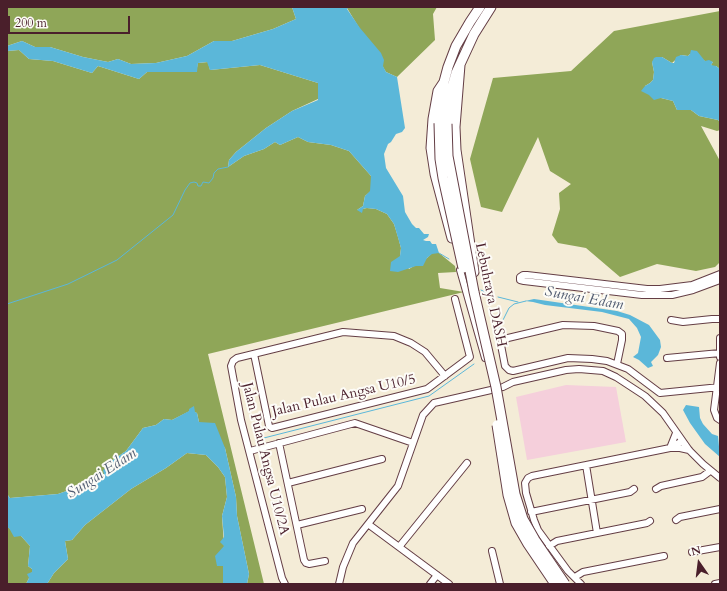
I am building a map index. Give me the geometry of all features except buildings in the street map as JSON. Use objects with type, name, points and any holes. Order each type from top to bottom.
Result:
[{"type":"highway","name":"Lebuhraya DASH","points":[[480,7],[456,46],[444,82],[440,159],[443,178],[490,381],[508,495],[516,522],[528,544],[556,584]]},
{"type":"highway","name":"Lebuhraya DASH","points":[[491,7],[474,34],[460,65],[452,86],[443,123],[474,292],[496,387],[515,494],[523,519],[565,584]]},
{"type":"highway","points":[[460,65],[455,127],[456,150],[478,295]]},
{"type":"highway","points":[[444,82],[438,91],[432,119],[431,148],[435,174],[460,270]]},
{"type":"street","points":[[460,270],[506,424],[516,486],[522,509],[538,540],[568,584]]},
{"type":"street","points":[[720,274],[692,285],[660,289],[647,289],[527,275],[520,277],[520,280],[642,295],[672,295],[693,290],[720,280]]},
{"type":"street","points":[[478,295],[496,389],[504,460],[513,505],[518,522],[531,546],[556,584]]},
{"type":"street","points":[[445,376],[470,357],[455,299]]},
{"type":"street","points":[[671,320],[683,322],[712,319],[720,320]]},
{"type":"street","points":[[617,364],[622,334],[618,330],[594,326],[562,325],[508,338],[502,342],[501,346],[502,356],[507,369],[513,371],[568,358],[592,359],[617,364],[636,373],[653,388],[662,393],[719,387]]},
{"type":"street","name":"Jalan Pulau Angsa U10/2A","points":[[285,584],[282,578],[241,420],[231,366],[233,361],[237,358],[343,332],[394,336],[411,343],[425,352],[445,376]]},
{"type":"street","points":[[720,338],[720,357]]},
{"type":"street","points":[[667,358],[720,353]]},
{"type":"street","name":"Jalan Pulau Angsa U10/5","points":[[254,354],[269,426],[272,428],[427,389],[445,376]]},
{"type":"street","points":[[720,363],[719,387],[714,410],[717,418],[720,420]]},
{"type":"street","points":[[339,584],[342,567],[353,543],[398,486],[423,415],[434,403],[496,389],[513,382],[566,370],[579,369],[603,371],[616,377],[646,396],[663,413],[689,450],[719,478]]},
{"type":"street","points":[[646,396],[653,388]]},
{"type":"street","points":[[710,388],[717,395]]},
{"type":"street","points":[[652,402],[662,393]]},
{"type":"street","points":[[250,450],[355,423],[413,443]]},
{"type":"street","points":[[670,448],[676,432]]},
{"type":"street","points":[[670,448],[682,441]]},
{"type":"street","points":[[279,443],[304,560],[306,563],[310,564],[325,561]]},
{"type":"street","points":[[581,584],[568,571],[538,530],[526,493],[525,483],[528,478],[670,448],[689,450]]},
{"type":"street","points":[[288,483],[382,459]]},
{"type":"street","points":[[400,547],[467,464]]},
{"type":"street","points":[[702,477],[703,464]]},
{"type":"street","points":[[586,465],[597,533]]},
{"type":"street","points":[[702,477],[710,470]]},
{"type":"street","points":[[656,489],[661,486],[702,477],[719,478]]},
{"type":"street","points":[[531,512],[630,492],[634,489]]},
{"type":"street","points":[[297,525],[362,508]]},
{"type":"street","points":[[676,520],[680,517],[720,509]]},
{"type":"street","points":[[549,546],[557,541],[647,523],[650,521]]},
{"type":"street","points":[[368,524],[449,584]]},
{"type":"street","points":[[692,552],[720,547]]},
{"type":"street","points":[[492,551],[500,584]]},
{"type":"street","points":[[575,577],[583,572],[664,556]]},
{"type":"street","points":[[430,584],[436,575]]},
{"type":"street","points":[[715,584],[720,583]]},
{"type":"shaded area","points":[[566,385],[616,387],[626,442],[527,460],[516,397]]},
{"type":"green space","points":[[7,7],[292,7],[296,19],[273,29],[232,41],[214,41],[187,56],[156,63],[131,64],[118,59],[108,62],[83,57],[50,47],[35,47],[22,41],[7,46]]},
{"type":"green space","points":[[437,7],[433,14],[435,40],[397,77],[386,72],[347,8]]},
{"type":"green space","points":[[720,11],[720,69],[711,65],[713,62],[705,61],[690,54],[688,56],[681,55],[672,63],[662,57],[652,62],[654,72],[653,80],[645,86],[661,98],[673,101],[677,110],[691,110],[699,116],[718,120],[720,122],[720,130],[717,131],[701,126],[720,161],[720,262],[715,267],[696,271],[657,264],[620,277],[586,248],[558,243],[552,235],[560,209],[559,193],[571,184],[550,171],[538,137],[502,212],[481,207],[470,159],[493,78],[571,71],[614,31]]},
{"type":"green space","points":[[19,50],[29,59],[53,61],[92,73],[98,66],[139,79],[147,72],[196,72],[198,63],[208,62],[210,70],[260,65],[318,83],[318,99],[292,111],[266,128],[236,152],[229,160],[228,167],[244,156],[264,149],[275,142],[280,145],[298,137],[308,142],[331,145],[349,151],[371,176],[371,191],[365,196],[363,206],[357,210],[367,208],[376,209],[387,214],[394,224],[401,248],[400,256],[409,269],[427,258],[432,253],[439,253],[455,266],[456,272],[438,273],[440,288],[464,292],[208,354],[264,584],[247,584],[249,574],[237,516],[236,497],[225,448],[199,422],[197,413],[190,411],[172,420],[164,419],[156,425],[143,428],[126,451],[110,462],[109,467],[104,474],[89,483],[58,494],[10,498],[7,494],[7,51]]},
{"type":"green space","points":[[187,453],[206,455],[218,467],[225,477],[227,497],[222,516],[224,546],[223,584],[47,584],[54,573],[68,559],[65,541],[72,540],[85,525],[131,489],[166,468]]},
{"type":"green space","points":[[7,528],[21,536],[30,546],[28,566],[32,569],[32,572],[26,584],[7,584]]},
{"type":"water","points":[[292,7],[349,7],[347,9],[360,28],[381,53],[384,60],[383,66],[386,72],[397,77],[405,128],[402,132],[396,134],[388,144],[384,154],[386,168],[403,196],[405,212],[416,228],[419,228],[424,234],[429,234],[428,237],[423,240],[436,244],[439,253],[432,254],[427,258],[423,266],[416,266],[398,272],[390,271],[391,262],[400,256],[401,248],[394,224],[387,214],[376,209],[366,208],[363,209],[362,213],[357,210],[363,206],[365,196],[370,191],[371,176],[349,151],[331,145],[308,142],[298,137],[280,145],[275,142],[264,149],[244,156],[228,167],[229,160],[236,152],[266,128],[292,111],[318,100],[318,83],[260,65],[210,70],[207,62],[198,63],[197,72],[147,72],[139,79],[98,66],[92,73],[53,61],[29,59],[19,50],[7,51],[7,46],[22,41],[35,47],[50,47],[83,57],[108,62],[118,59],[131,64],[156,63],[187,56],[214,41],[232,41],[273,29],[296,19]]},
{"type":"water","points":[[691,50],[697,51],[705,61],[709,60],[713,62],[711,65],[720,69],[720,122],[718,120],[699,116],[691,110],[677,110],[673,101],[661,98],[654,100],[649,95],[641,91],[653,80],[654,72],[652,62],[654,58],[662,57],[674,63],[676,57],[681,55],[688,56]]},
{"type":"water","points":[[534,299],[617,311],[630,315],[649,325],[660,340],[661,347],[658,355],[651,362],[653,366],[648,368],[633,357],[638,353],[641,337],[637,328],[629,319],[602,312],[525,301]]},
{"type":"water","points":[[686,405],[699,407],[700,418],[703,424],[712,434],[718,436],[720,457],[705,444],[690,423],[683,410]]},
{"type":"water","points":[[194,406],[199,422],[215,423],[225,448],[236,497],[237,516],[249,574],[247,584],[223,584],[223,566],[217,566],[215,556],[224,546],[220,542],[224,537],[222,516],[227,497],[225,477],[218,467],[206,455],[187,453],[166,468],[131,489],[85,525],[72,540],[65,541],[68,559],[54,573],[47,584],[26,584],[29,578],[27,574],[32,572],[32,569],[28,566],[30,546],[21,536],[14,537],[9,528],[7,528],[7,494],[10,498],[58,494],[89,483],[104,474],[103,470],[109,467],[110,462],[126,451],[143,428],[156,425],[164,419],[172,420],[189,411],[189,409]]},
{"type":"waterway","points":[[7,304],[68,284],[117,260],[173,215],[190,183],[197,183],[198,186],[201,186],[203,182],[209,183],[213,178],[214,173],[218,169],[228,167]]},
{"type":"waterway","points":[[439,253],[449,259]]},
{"type":"waterway","points":[[481,290],[489,294]]},
{"type":"waterway","points":[[498,297],[518,302]]},
{"type":"waterway","name":"Sungai Edam","points":[[496,334],[509,308],[514,304],[526,301]]},
{"type":"waterway","name":"Sungai Edam","points":[[256,440],[429,396],[474,364]]}]
